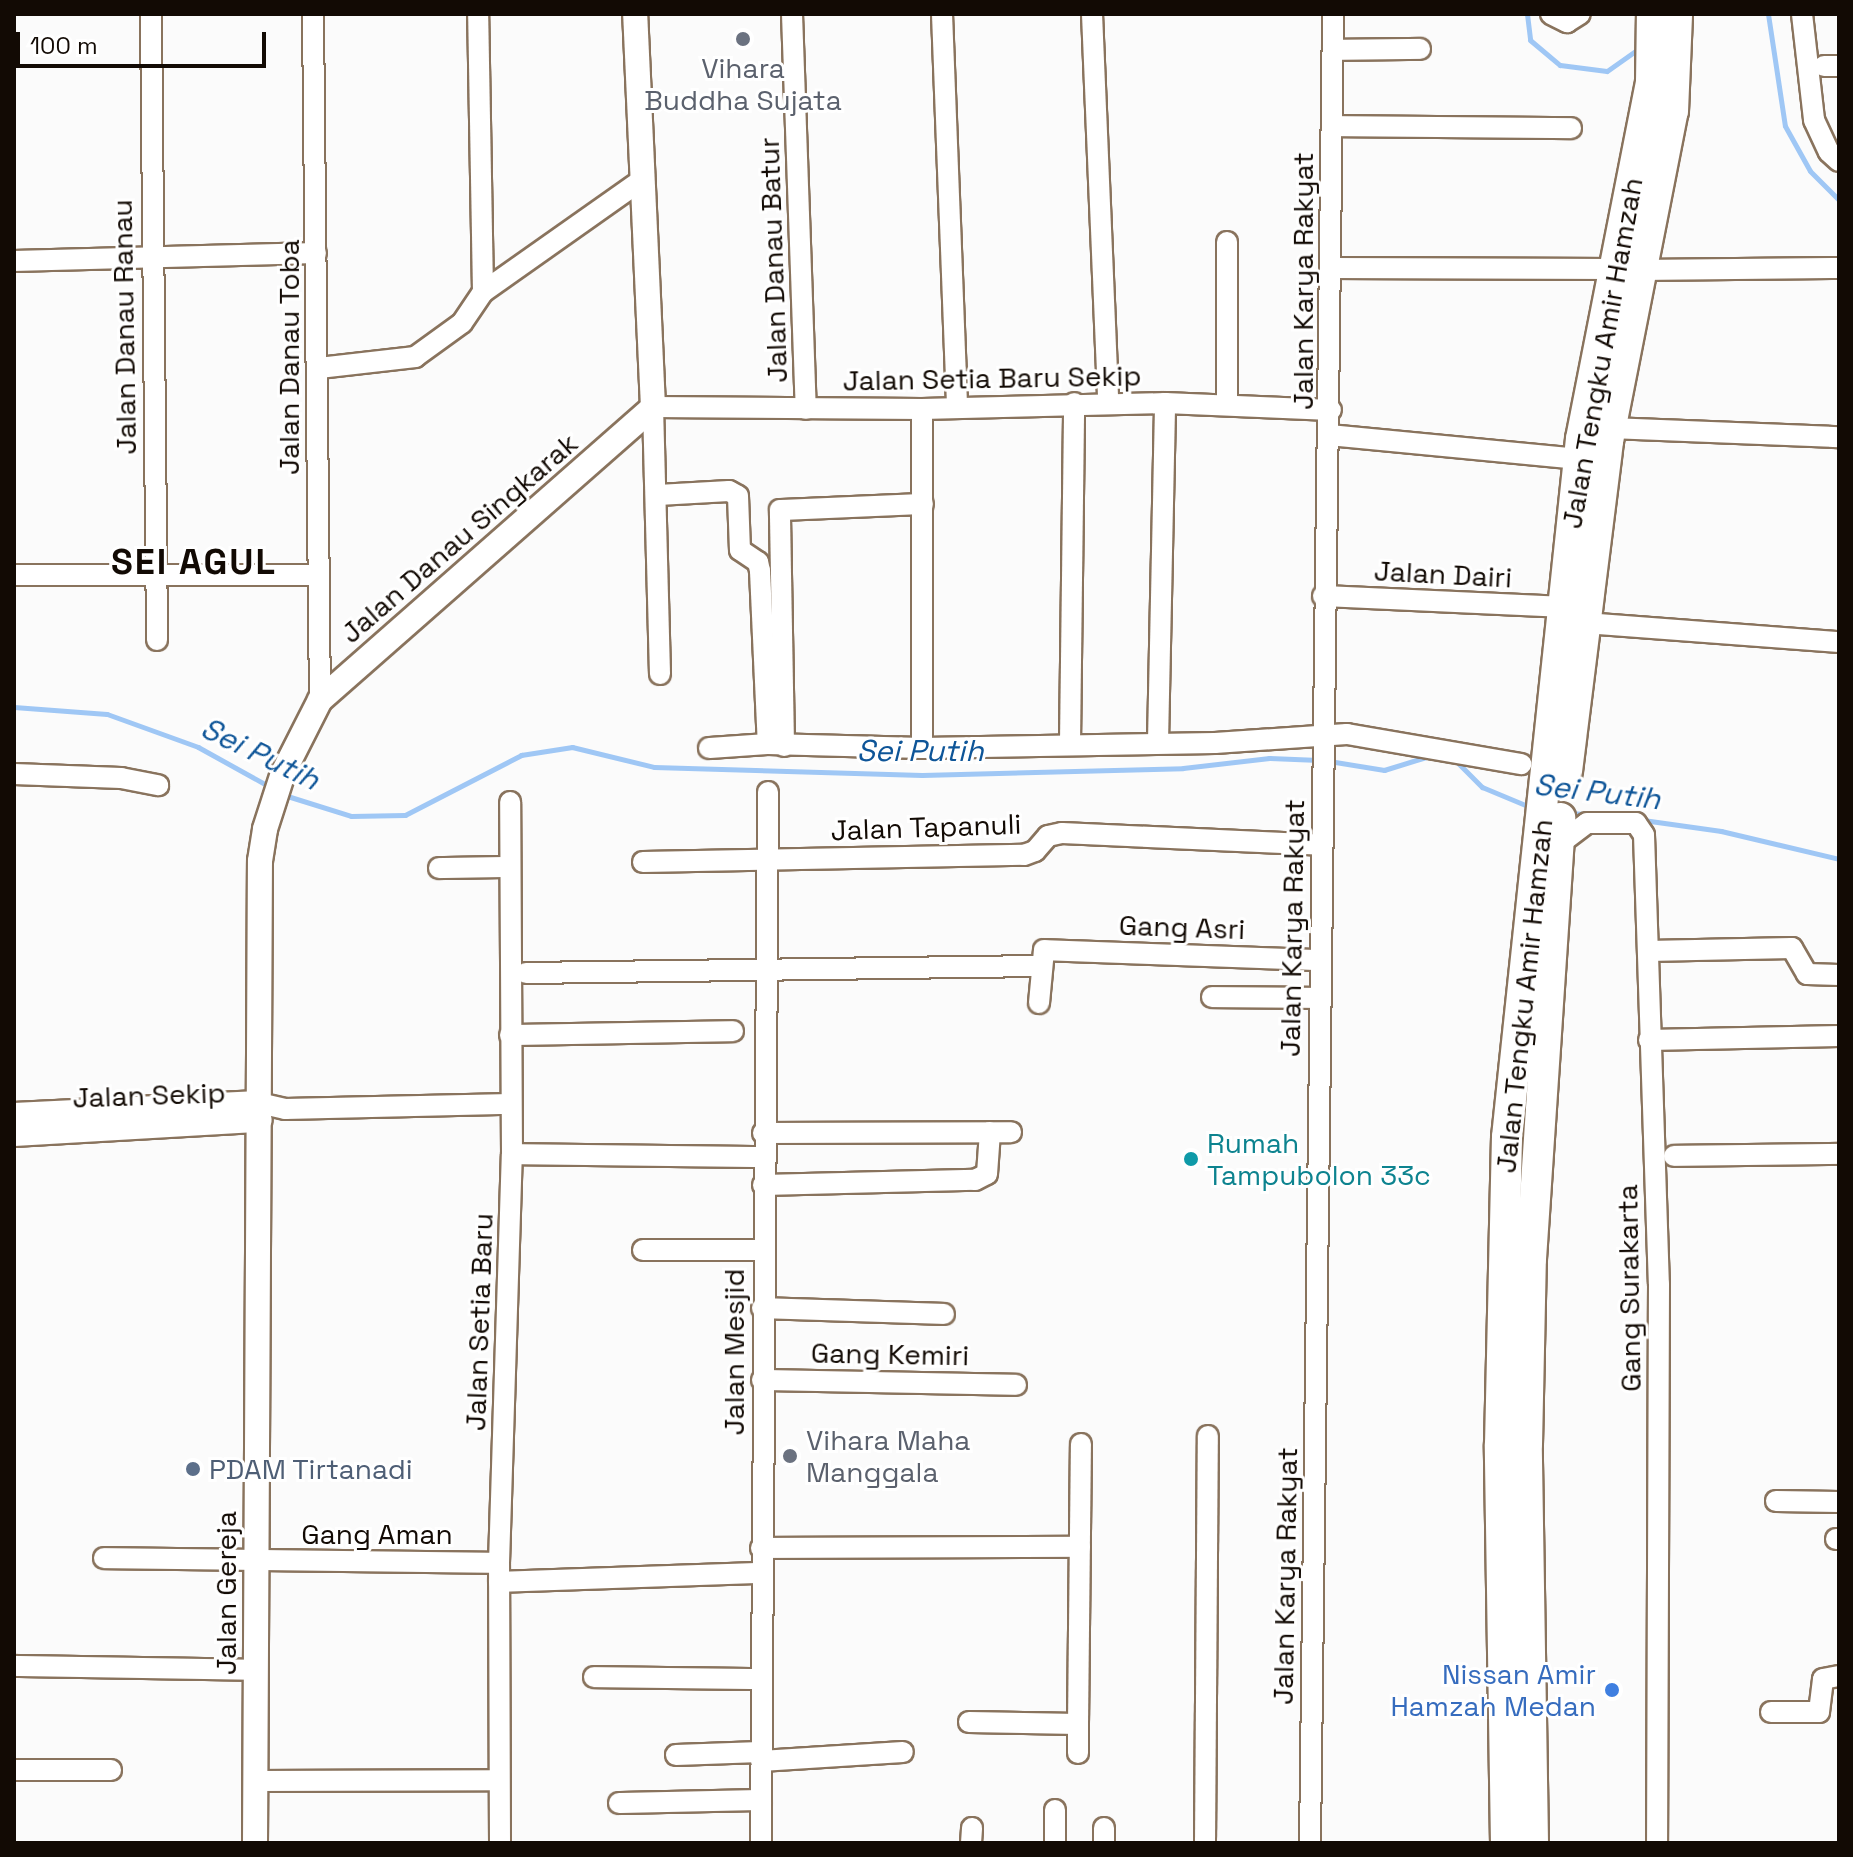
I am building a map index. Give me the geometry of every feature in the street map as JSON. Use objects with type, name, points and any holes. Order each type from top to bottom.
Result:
[{"type":"main road","name":"Jalan Tengku Amir Hamzah","points":[[1533,1843],[1516,1617],[1507,1137],[1562,834],[1545,773],[1573,615],[1595,442],[1626,270],[1673,111],[1664,50],[1652,14]]},
{"type":"main road","name":"Jalan Tengku Amir Hamzah","points":[[1664,50],[1677,14]]},
{"type":"main road","name":"Jalan Tengku Amir Hamzah","points":[[1506,1843],[1516,1617]]},
{"type":"street","name":"Jalan Danau Ranau","points":[[151,14],[157,640]]},
{"type":"street","name":"Jalan Danau Toba","points":[[313,14],[320,700]]},
{"type":"street","points":[[478,14],[483,292]]},
{"type":"street","points":[[635,14],[658,495],[660,674]]},
{"type":"street","name":"Jalan Danau Batur","points":[[792,14],[806,409]]},
{"type":"street","points":[[942,14],[957,408]]},
{"type":"street","points":[[1092,14],[1108,403]]},
{"type":"street","name":"Jalan Karya Rakyat","points":[[1310,1843],[1323,596],[1331,410],[1333,14]]},
{"type":"street","points":[[1551,14],[1567,22],[1580,14]]},
{"type":"street","points":[[1802,14],[1814,120],[1829,152],[1839,161]]},
{"type":"street","points":[[1333,50],[1420,49]]},
{"type":"street","points":[[1332,126],[1571,128]]},
{"type":"street","points":[[319,368],[415,357],[462,323],[483,292],[642,180]]},
{"type":"street","points":[[1227,242],[1227,405]]},
{"type":"street","points":[[14,261],[151,254],[316,253]]},
{"type":"street","points":[[1331,268],[1839,268]]},
{"type":"street","points":[[1070,743],[1074,403]]},
{"type":"street","points":[[1158,742],[1165,403]]},
{"type":"street","name":"Jalan Setia Baru Sekip","points":[[653,407],[922,409],[1165,403],[1331,410]]},
{"type":"street","name":"Jalan Danau Singkarak","points":[[259,1112],[260,861],[271,806],[283,773],[320,700],[653,407]]},
{"type":"street","points":[[922,409],[922,748]]},
{"type":"street","points":[[1329,435],[1595,442],[1839,437]]},
{"type":"street","points":[[658,495],[729,491],[738,496],[740,550],[758,562],[760,571],[776,745]]},
{"type":"street","points":[[776,745],[780,510],[923,504]]},
{"type":"street","points":[[14,575],[317,575]]},
{"type":"street","name":"Jalan Dairi","points":[[1323,596],[1573,615],[1839,642]]},
{"type":"street","points":[[709,748],[776,745],[922,748],[1321,738],[1347,734],[1545,773]]},
{"type":"street","points":[[14,774],[121,778],[158,785]]},
{"type":"street","name":"Jalan Mesjid","points":[[761,1843],[762,1250],[768,792]]},
{"type":"street","name":"Jalan Setia Baru","points":[[500,1843],[499,1572],[512,1154],[510,802]]},
{"type":"street","name":"Gang Surakarta","points":[[1562,834],[1639,826],[1648,951],[1659,1284],[1657,1843]]},
{"type":"street","name":"Jalan Tapanuli","points":[[643,862],[1024,855],[1035,851],[1048,836],[1062,833],[1322,845]]},
{"type":"street","points":[[439,868],[510,867]]},
{"type":"street","points":[[1648,951],[1792,948],[1807,974],[1839,975]]},
{"type":"street","points":[[1039,1003],[1041,958]]},
{"type":"street","name":"Gang Asri","points":[[526,973],[764,970],[1041,958],[1319,960]]},
{"type":"street","points":[[1212,997],[1319,998]]},
{"type":"street","points":[[510,1035],[733,1031]]},
{"type":"street","points":[[1649,1040],[1839,1036]]},
{"type":"street","name":"Jalan Sekip","points":[[14,1134],[285,1109],[511,1104]]},
{"type":"street","name":"Jalan Sekip","points":[[14,1115],[259,1112]]},
{"type":"street","name":"Jalan Gereja","points":[[255,1843],[259,1112]]},
{"type":"street","points":[[763,1133],[1000,1132],[987,1174],[975,1180],[763,1185]]},
{"type":"street","points":[[512,1154],[764,1157]]},
{"type":"street","points":[[1674,1156],[1839,1154]]},
{"type":"street","points":[[643,1250],[762,1250]]},
{"type":"street","points":[[762,1308],[944,1314]]},
{"type":"street","name":"Gang Kemiri","points":[[762,1380],[1016,1385]]},
{"type":"street","points":[[1205,1843],[1208,1436]]},
{"type":"street","points":[[1078,1753],[1081,1444]]},
{"type":"street","points":[[1776,1501],[1839,1502]]},
{"type":"street","points":[[761,1548],[1080,1547]]},
{"type":"street","name":"Gang Aman","points":[[104,1558],[499,1572],[761,1573]]},
{"type":"street","points":[[14,1666],[256,1670]]},
{"type":"street","points":[[1771,1712],[1819,1712],[1823,1679],[1839,1676]]},
{"type":"street","points":[[594,1677],[761,1679]]},
{"type":"street","points":[[969,1722],[1078,1724]]},
{"type":"street","points":[[676,1755],[903,1752]]},
{"type":"street","points":[[14,1770],[111,1770]]},
{"type":"street","points":[[256,1781],[499,1780]]},
{"type":"street","points":[[619,1803],[761,1800]]},
{"type":"street","points":[[1055,1810],[1055,1843]]},
{"type":"waterway","points":[[1527,14],[1530,40],[1560,65],[1607,71],[1641,47]]},
{"type":"waterway","points":[[1768,14],[1785,126],[1810,171],[1839,200]]},
{"type":"waterway","name":"Sei Putih","points":[[14,707],[107,714],[198,747],[272,788]]},
{"type":"waterway","name":"Sei Putih","points":[[284,795],[351,816],[405,815],[521,755],[572,747],[654,767],[922,775],[1183,768],[1269,758],[1319,760]]},
{"type":"waterway","name":"Sei Putih","points":[[1329,761],[1384,770],[1426,757]]},
{"type":"waterway","name":"Sei Putih","points":[[1456,761],[1482,787],[1530,807]]},
{"type":"waterway","name":"Sei Putih","points":[[1568,813],[1590,814]]},
{"type":"waterway","name":"Sei Putih","points":[[1643,820],[1721,831],[1839,859]]},
{"type":"place","name":"Vihara Buddha Sujata","points":[[743,39]]},
{"type":"place","name":"Rumah Tampubolon 33c","points":[[1191,1159]]},
{"type":"place","name":"Vihara Maha Manggala","points":[[790,1456]]},
{"type":"place","name":"PDAM Tirtanadi","points":[[193,1469]]},
{"type":"place","name":"Nissan Amir Hamzah Medan","points":[[1612,1690]]},
{"type":"district","name":"SEI AGUL","points":[[194,563]]}]
